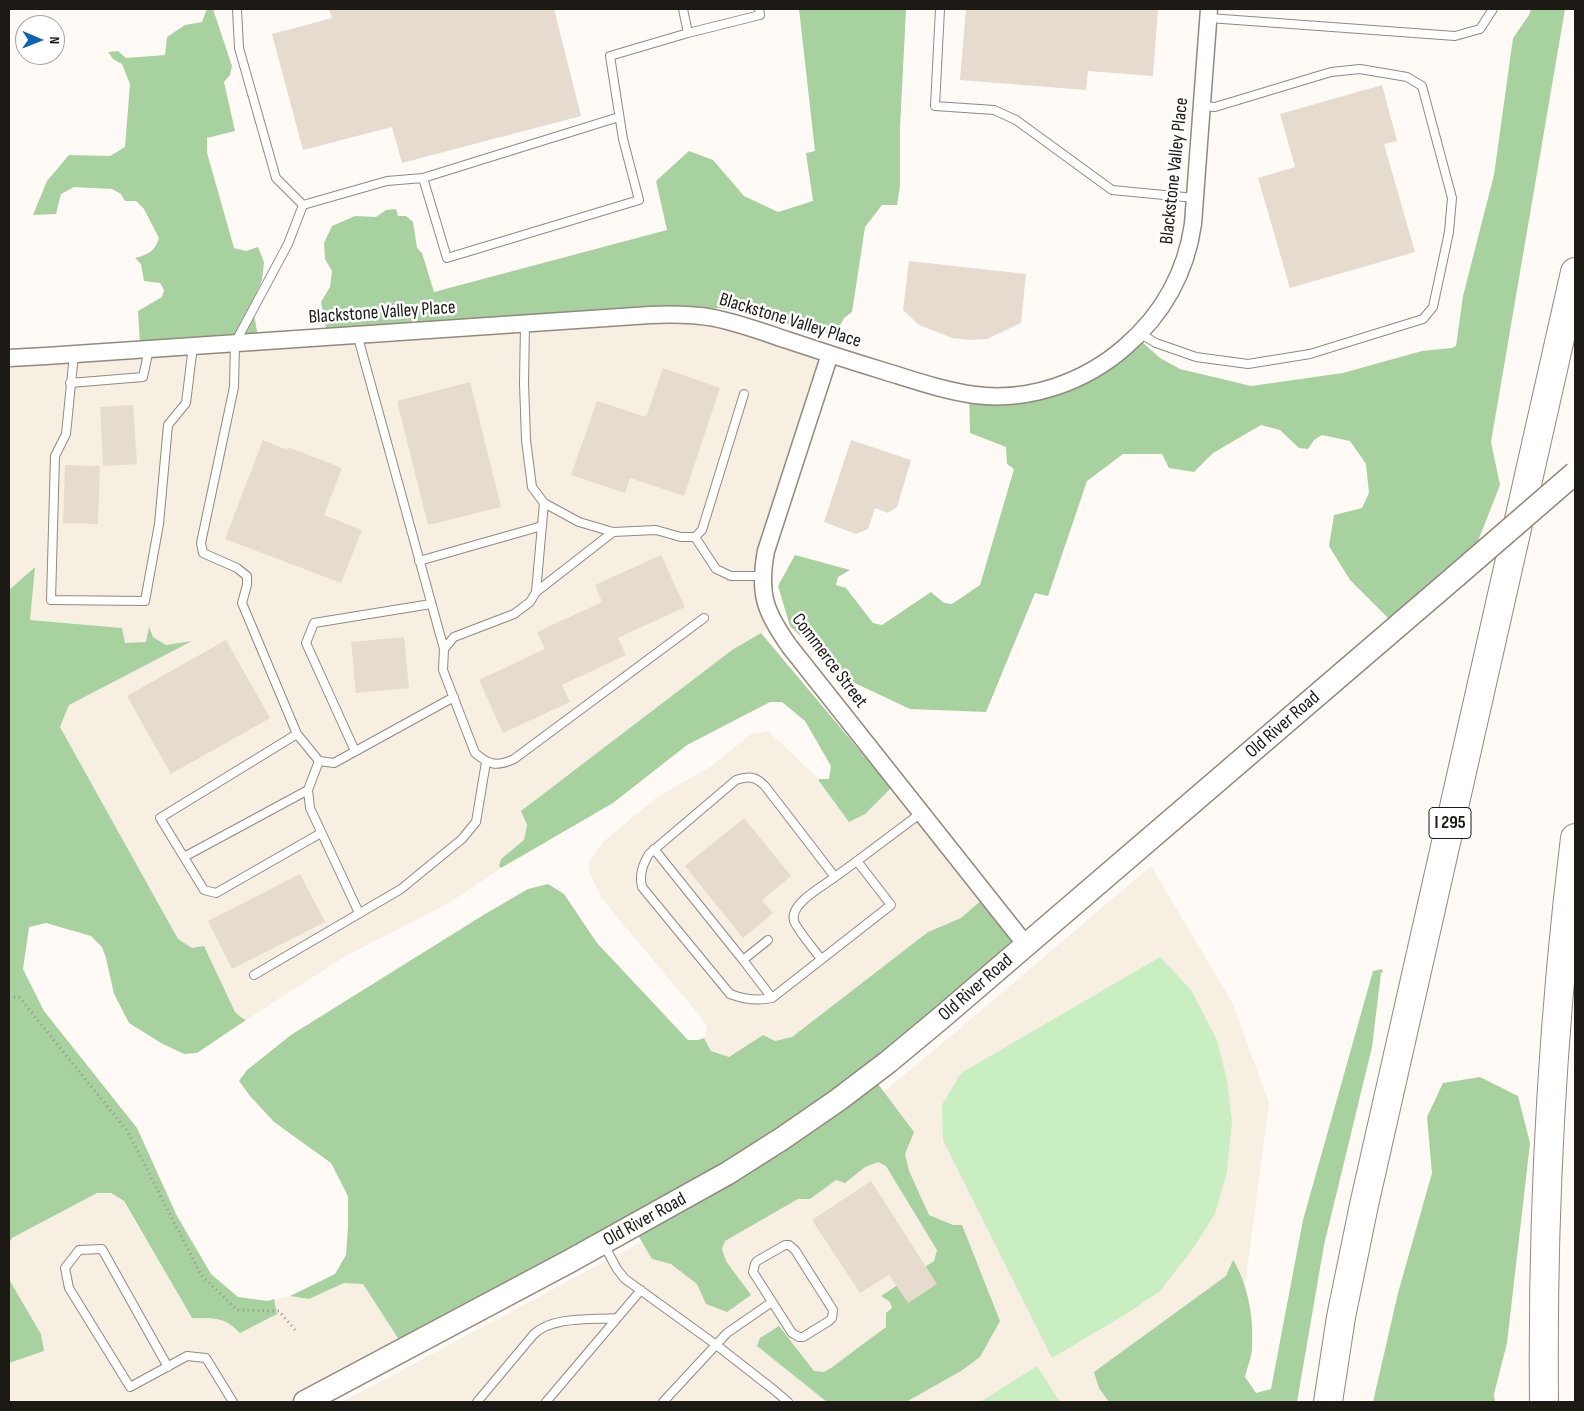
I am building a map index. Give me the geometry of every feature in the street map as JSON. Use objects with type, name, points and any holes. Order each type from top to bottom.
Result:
[{"type":"highway","name":"I 295","points":[[1326,1402],[1348,1280],[1384,1111],[1575,272]]},
{"type":"highway","points":[[1544,1402],[1546,1226],[1551,1111],[1564,941],[1575,838]]},
{"type":"main road","name":"Old River Road","points":[[314,1400],[728,1173],[831,1105],[909,1045],[1575,473]]},
{"type":"street","name":"Blackstone Valley Place","points":[[9,358],[650,315],[704,316],[741,325],[951,391],[977,395],[1006,396],[1042,390],[1076,379],[1104,363],[1140,333],[1168,297],[1180,272],[1191,237],[1209,14]]},
{"type":"street","name":"Commerce Street","points":[[830,354],[770,536],[762,576],[765,601],[770,616],[778,630],[1026,945]]},
{"type":"lane","points":[[237,9],[239,48],[276,178],[303,205]]},
{"type":"lane","points":[[683,9],[688,34]]},
{"type":"lane","points":[[423,178],[447,258],[639,200],[623,139],[610,56],[760,14],[759,9]]},
{"type":"lane","points":[[940,9],[935,106],[994,110],[1016,120],[1112,190],[1195,198]]},
{"type":"lane","points":[[1209,14],[1455,36],[1480,30],[1493,9]]},
{"type":"lane","points":[[1140,333],[1156,343],[1196,357],[1248,364],[1310,354],[1403,326],[1423,319],[1433,306],[1450,232],[1452,198],[1422,86],[1408,77],[1360,69],[1330,72],[1215,107],[1202,106]]},
{"type":"lane","points":[[303,205],[387,181],[423,178],[619,117]]},
{"type":"lane","points":[[303,205],[288,244],[235,343],[234,386],[201,544],[204,552],[237,568],[247,576],[247,585],[242,603],[297,734],[319,761],[334,763],[454,697]]},
{"type":"lane","points":[[525,324],[524,383],[526,440],[532,487],[544,503],[579,522],[613,532],[656,530],[681,537],[695,537],[702,530],[744,394]]},
{"type":"lane","points":[[357,334],[444,649],[443,670],[475,753],[486,762],[503,764],[514,759],[704,618]]},
{"type":"lane","points":[[74,354],[66,434],[55,456],[51,600],[145,601],[160,524],[168,425],[186,403],[193,346]]},
{"type":"lane","points":[[70,383],[143,377],[149,348]]},
{"type":"lane","points":[[536,592],[544,503]]},
{"type":"lane","points":[[419,561],[542,526]]},
{"type":"lane","points":[[444,649],[454,637],[514,614],[530,602],[536,592],[613,532]]},
{"type":"lane","points":[[695,537],[716,569],[731,576],[762,576]]},
{"type":"lane","points":[[355,751],[306,643],[314,623],[431,604]]},
{"type":"lane","points":[[297,734],[160,818],[204,890],[216,894],[321,833]]},
{"type":"lane","points":[[319,761],[308,790],[310,808],[359,913]]},
{"type":"lane","points":[[254,975],[401,889],[462,840],[476,822],[486,762]]},
{"type":"lane","points":[[835,877],[765,786],[756,778],[747,777],[736,780],[649,854],[640,874],[642,887],[730,994],[739,997],[772,998],[891,906],[857,862]]},
{"type":"lane","points":[[184,857],[308,790]]},
{"type":"lane","points":[[821,959],[794,921],[794,910],[798,904],[922,813]]},
{"type":"lane","points":[[654,850],[772,998]]},
{"type":"lane","points":[[743,960],[768,940]]},
{"type":"lane","points":[[603,1243],[621,1275],[630,1284],[641,1290],[758,1376],[788,1402]]},
{"type":"lane","points":[[789,1245],[795,1250],[832,1306],[833,1314],[830,1321],[807,1336],[799,1338],[792,1333],[772,1302],[754,1276],[753,1268],[757,1261],[781,1246],[789,1245]]},
{"type":"lane","points":[[168,1367],[102,1249],[80,1250],[65,1268],[69,1288],[130,1387],[168,1367],[187,1356],[206,1358],[233,1402]]},
{"type":"lane","points":[[546,1402],[641,1290]]},
{"type":"lane","points":[[663,1402],[715,1344],[733,1327],[772,1302]]},
{"type":"lane","points":[[477,1402],[534,1334],[544,1326],[556,1322],[616,1318]]},
{"type":"path","points":[[9,997],[20,996],[128,1132],[201,1275],[237,1310],[279,1310],[295,1330]]},
{"type":"shaded area","points":[[705,316],[826,352],[757,574],[775,625],[732,650],[522,812],[527,825],[524,841],[501,859],[499,866],[501,868],[449,903],[344,957],[246,1020],[242,1018],[235,1012],[204,946],[192,948],[178,939],[60,727],[69,705],[191,641],[166,645],[153,637],[150,629],[146,642],[125,643],[122,628],[30,620],[34,567],[9,590],[9,357]]},
{"type":"shaded area","points":[[768,731],[819,779],[849,822],[895,785],[985,897],[961,918],[928,932],[792,1037],[775,1041],[763,1035],[729,1057],[711,1051],[704,1038],[707,1027],[700,1016],[602,899],[590,874],[588,864],[603,842],[657,797],[710,767],[751,734]]},
{"type":"shaded area","points":[[1151,866],[1232,1002],[1269,1103],[1240,1324],[1212,1402],[342,1402],[709,1206],[835,1127],[897,1081]]},
{"type":"shaded area","points":[[97,1192],[111,1193],[123,1201],[192,1318],[219,1318],[232,1325],[274,1307],[274,1299],[290,1296],[309,1299],[344,1283],[363,1284],[403,1346],[298,1402],[9,1402],[9,1363],[44,1351],[41,1334],[10,1281],[9,1243],[12,1238]]},
{"type":"green space","points":[[207,9],[213,9],[232,66],[230,75],[224,82],[235,131],[207,138],[207,153],[234,248],[246,251],[258,247],[264,262],[262,280],[252,303],[258,337],[140,344],[138,311],[162,297],[164,290],[160,283],[144,281],[141,264],[135,258],[151,251],[156,246],[159,238],[144,209],[136,201],[125,201],[121,194],[112,189],[74,187],[61,194],[56,214],[33,215],[47,181],[69,155],[110,156],[125,147],[130,84],[122,64],[113,59],[108,52],[118,51],[126,58],[165,55],[167,37],[185,25],[202,22]]},
{"type":"green space","points":[[799,9],[906,9],[900,128],[900,186],[897,205],[882,205],[865,227],[852,312],[844,318],[835,335],[720,308],[327,334],[321,302],[330,287],[332,271],[325,259],[324,243],[332,226],[355,216],[376,217],[386,210],[396,209],[398,216],[406,216],[413,222],[417,248],[422,253],[434,292],[667,230],[656,181],[689,151],[713,160],[744,196],[778,212],[813,201],[806,153],[815,151]]},
{"type":"green space","points":[[1531,9],[1565,9],[1491,442],[1500,485],[1475,549],[1393,623],[1350,580],[1329,546],[1334,515],[1362,508],[1369,493],[1366,464],[1350,441],[1322,435],[1314,440],[1308,449],[1299,448],[1280,430],[1261,425],[1213,453],[1194,472],[1169,468],[1162,454],[1123,454],[1087,481],[1048,596],[1035,593],[986,712],[910,709],[842,677],[790,626],[778,586],[795,555],[850,570],[838,577],[836,585],[846,588],[873,623],[882,625],[931,592],[944,603],[952,604],[980,585],[1014,469],[1007,464],[1006,447],[970,433],[969,393],[1038,388],[1086,367],[1132,333],[1160,358],[1180,369],[1251,386],[1343,373],[1422,351],[1456,346],[1463,296],[1494,175],[1513,38]]},
{"type":"green space","points":[[35,567],[30,620],[122,628],[125,643],[146,642],[149,627],[153,637],[166,645],[192,641],[69,705],[60,727],[178,939],[192,948],[204,946],[235,1012],[246,1020],[197,1053],[184,1054],[161,1043],[129,1023],[114,994],[102,947],[91,936],[46,923],[29,927],[23,969],[44,1011],[137,1128],[177,1216],[211,1274],[238,1297],[268,1301],[274,1299],[277,1314],[240,1333],[229,1323],[218,1319],[192,1318],[124,1201],[111,1193],[97,1193],[12,1238],[9,1243],[9,590]]},
{"type":"green space","points":[[761,633],[891,788],[865,814],[849,822],[819,781],[819,779],[829,779],[831,766],[805,721],[782,702],[770,702],[687,745],[613,803],[501,868],[499,866],[501,859],[524,840],[527,825],[521,811],[732,650]]},
{"type":"green space","points":[[548,884],[564,894],[597,943],[688,1040],[704,1038],[711,1051],[729,1057],[763,1035],[775,1041],[792,1037],[928,932],[961,918],[985,897],[1024,940],[869,1072],[914,1132],[905,1154],[909,1171],[929,1215],[953,1225],[962,1225],[1000,1321],[980,1357],[961,1371],[906,1402],[827,1402],[757,1346],[760,1338],[779,1326],[814,1371],[824,1372],[886,1327],[886,1313],[892,1308],[890,1302],[881,1296],[934,1261],[937,1250],[886,1166],[878,1162],[865,1167],[845,1183],[836,1180],[810,1199],[798,1199],[725,1241],[722,1249],[726,1261],[751,1295],[727,1312],[706,1304],[697,1284],[671,1264],[652,1259],[632,1225],[403,1346],[363,1284],[344,1283],[309,1299],[290,1296],[335,1274],[346,1255],[348,1196],[331,1163],[274,1122],[239,1081],[247,1070],[291,1035],[485,914],[528,889]]},
{"type":"green space","points":[[1160,957],[1191,990],[1217,1040],[1227,1080],[1232,1121],[1227,1172],[1215,1214],[1192,1250],[1160,1291],[1131,1311],[1052,1358],[943,1140],[942,1105],[961,1073]]},
{"type":"green space","points":[[1382,969],[1372,1047],[1324,1245],[1297,1402],[1109,1402],[1099,1388],[1094,1372],[1226,1276],[1233,1260],[1243,1280],[1251,1313],[1252,1351],[1245,1377],[1256,1393],[1271,1389],[1303,1220],[1373,971]]},
{"type":"green space","points":[[1480,1077],[1518,1096],[1530,1143],[1507,1343],[1494,1394],[1495,1402],[1373,1402],[1398,1293],[1432,1173],[1427,1117],[1443,1083]]},
{"type":"green space","points":[[9,1276],[10,1281],[41,1334],[44,1351],[9,1363]]},
{"type":"green space","points":[[1037,1366],[1060,1402],[980,1402]]},
{"type":"building","points":[[329,9],[554,9],[581,116],[402,163],[392,127],[303,150],[272,34],[332,18]]},
{"type":"building","points":[[966,9],[1158,9],[1153,76],[1088,71],[1086,90],[960,80]]},
{"type":"building","points":[[1382,85],[1397,141],[1384,144],[1415,252],[1290,288],[1258,178],[1295,167],[1280,114]]},
{"type":"building","points":[[909,261],[1026,274],[1021,323],[987,339],[970,340],[952,338],[919,325],[903,310]]},
{"type":"building","points":[[663,368],[720,388],[684,496],[630,478],[625,493],[571,475],[597,401],[646,417]]},
{"type":"building","points":[[470,382],[501,507],[428,525],[397,401]]},
{"type":"building","points":[[133,405],[137,464],[103,466],[100,407]]},
{"type":"building","points":[[263,440],[287,450],[288,447],[342,468],[324,515],[362,530],[341,583],[225,539]]},
{"type":"building","points":[[851,440],[911,460],[897,507],[888,513],[875,508],[868,529],[856,534],[824,522]]},
{"type":"building","points":[[65,465],[100,466],[98,524],[63,523]]},
{"type":"building","points":[[661,555],[685,607],[618,638],[626,655],[562,685],[570,702],[503,733],[479,680],[545,649],[537,632],[602,602],[595,585]]},
{"type":"building","points":[[404,637],[409,688],[356,693],[351,642]]},
{"type":"building","points":[[226,640],[270,718],[171,774],[127,696]]},
{"type":"building","points":[[744,818],[791,876],[762,900],[773,913],[743,938],[685,866]]},
{"type":"building","points":[[300,874],[325,922],[232,969],[208,921]]},
{"type":"building","points":[[871,1181],[937,1284],[908,1303],[889,1275],[860,1293],[812,1220]]}]
